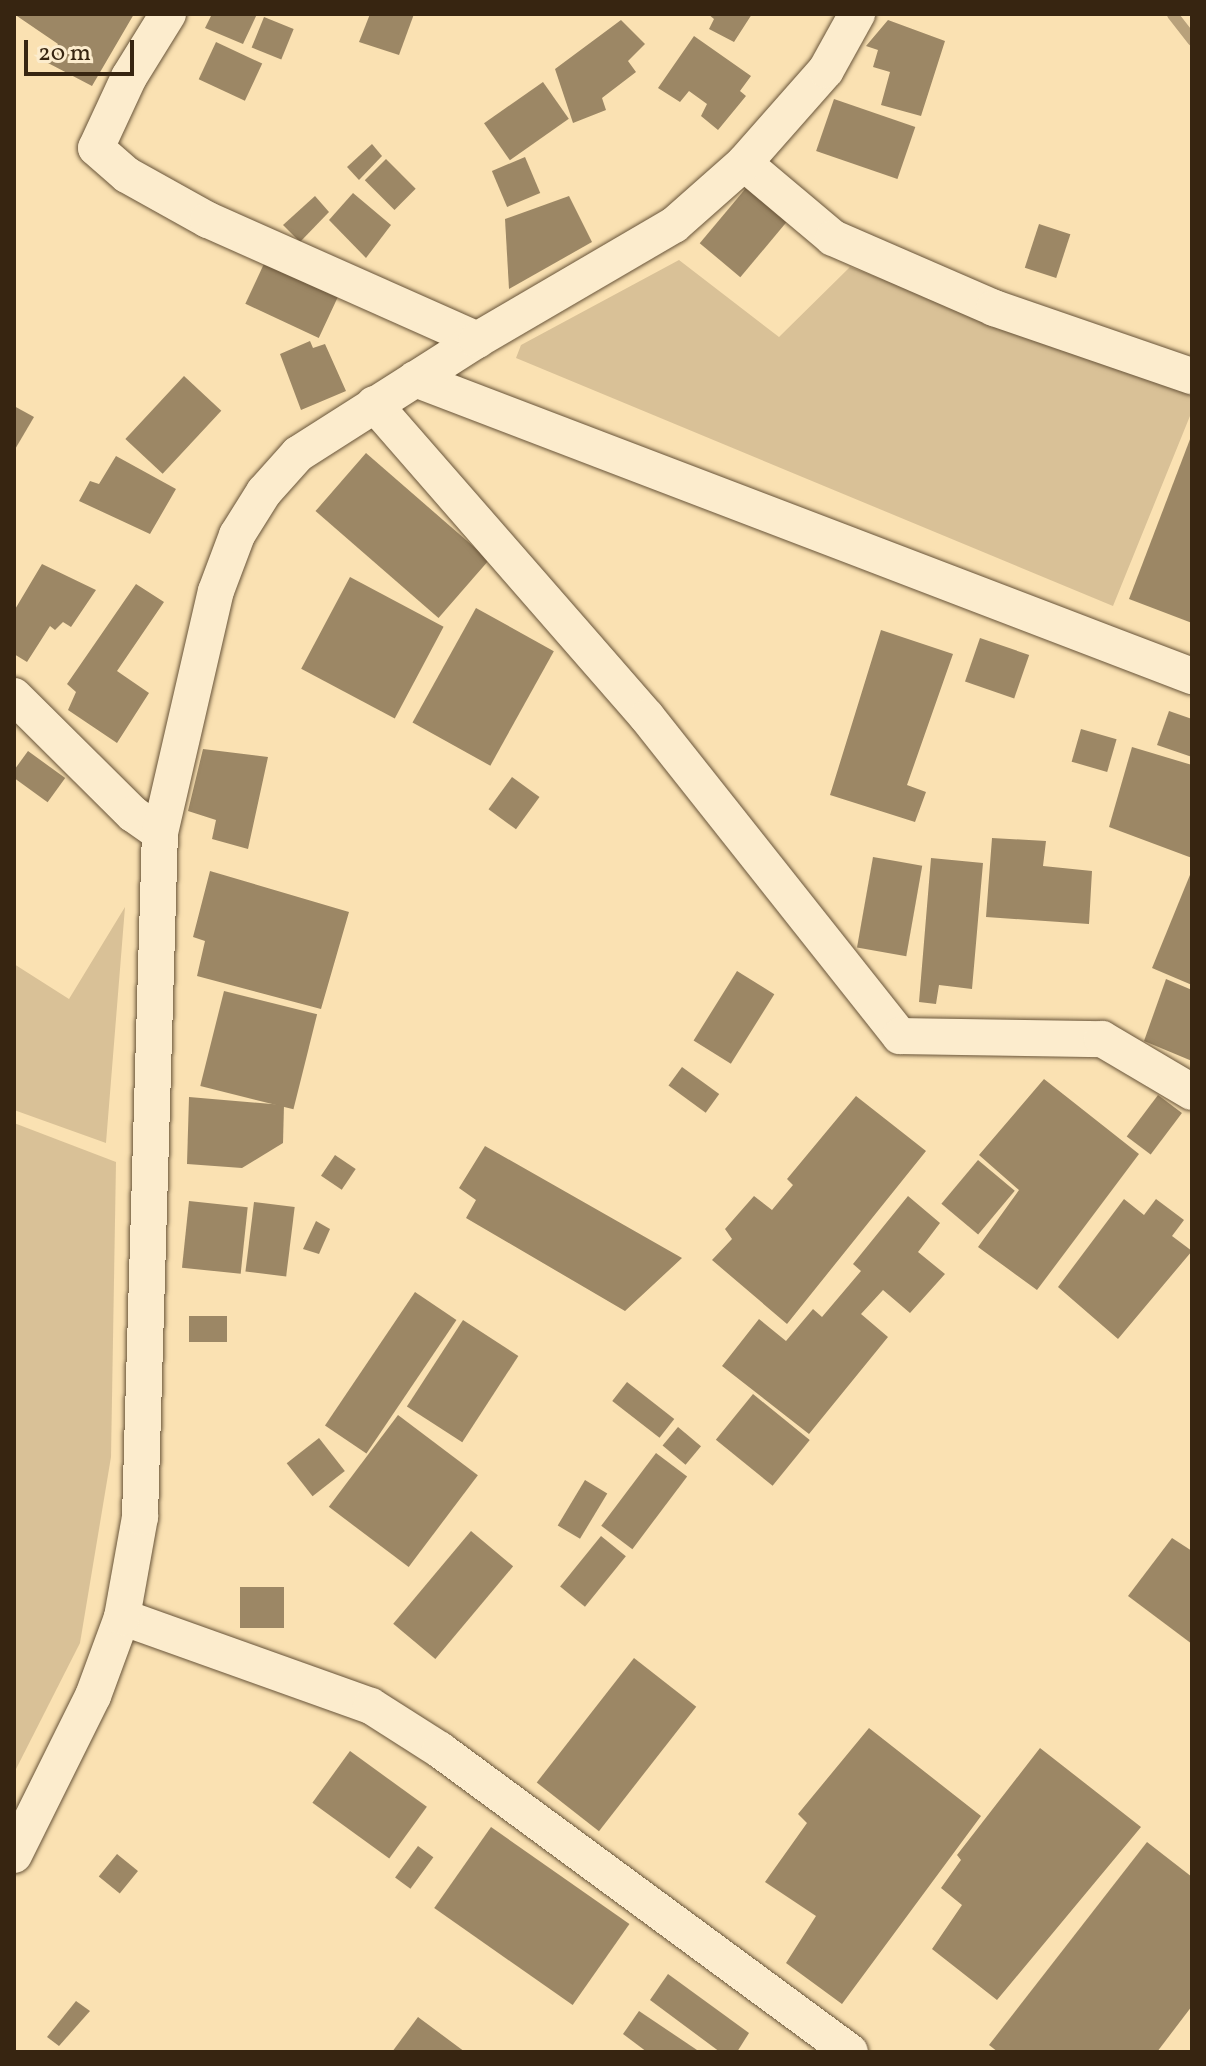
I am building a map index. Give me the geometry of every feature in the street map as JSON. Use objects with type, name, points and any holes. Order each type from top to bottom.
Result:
[{"type":"street","points":[[168,14],[129,77],[96,148],[127,175],[208,220],[477,340]]},
{"type":"street","points":[[14,1855],[77,1732],[122,1617],[140,1517],[147,1406],[160,833],[216,591],[237,535],[264,492],[298,454],[477,340],[674,225],[744,163],[826,70],[857,14]]},
{"type":"street","points":[[744,163],[833,238],[994,308],[1192,376]]},
{"type":"street","points":[[415,379],[1192,676]]},
{"type":"street","points":[[374,404],[647,717],[900,1036],[1102,1039],[1192,1092]]},
{"type":"street","points":[[14,696],[133,814],[160,833]]},
{"type":"street","points":[[122,1617],[371,1706],[440,1750],[850,2052]]},
{"type":"shaded area","points":[[679,260],[779,337],[850,267],[1192,394],[1192,411],[1113,606],[516,358],[521,345]]},
{"type":"shaded area","points":[[125,907],[106,1143],[14,1110],[14,964],[69,999]]},
{"type":"shaded area","points":[[14,1123],[116,1162],[111,1457],[80,1643],[14,1773]]},
{"type":"building","points":[[14,14],[134,14],[92,86],[48,63],[58,44]]},
{"type":"building","points":[[212,14],[257,14],[243,44],[205,28]]},
{"type":"building","points":[[370,14],[414,14],[399,55],[359,42]]},
{"type":"building","points":[[708,14],[752,14],[734,42],[709,29],[714,19]]},
{"type":"building","points":[[264,17],[294,29],[281,60],[252,48]]},
{"type":"building","points":[[621,20],[645,44],[628,61],[636,72],[602,98],[606,110],[573,123],[555,69]]},
{"type":"building","points":[[888,20],[945,41],[921,116],[881,105],[890,72],[873,67],[878,50],[866,46]]},
{"type":"building","points":[[694,36],[751,76],[740,91],[746,96],[718,130],[701,116],[707,104],[689,91],[680,102],[658,88]]},
{"type":"building","points":[[216,42],[262,64],[245,101],[199,79]]},
{"type":"building","points":[[543,82],[569,119],[510,160],[484,123]]},
{"type":"building","points":[[834,99],[915,127],[897,179],[816,151]]},
{"type":"building","points":[[372,144],[382,156],[359,180],[347,167]]},
{"type":"building","points":[[525,157],[540,193],[507,207],[492,171]]},
{"type":"building","points":[[386,159],[416,189],[394,210],[365,180]]},
{"type":"building","points":[[746,188],[787,222],[740,277],[700,243]]},
{"type":"building","points":[[353,193],[391,225],[366,258],[329,220]]},
{"type":"building","points":[[315,196],[329,212],[300,242],[283,225]]},
{"type":"building","points":[[569,196],[592,242],[509,289],[505,219]]},
{"type":"building","points":[[1039,224],[1070,234],[1056,278],[1025,268]]},
{"type":"building","points":[[269,253],[342,287],[319,338],[245,304]]},
{"type":"building","points":[[310,341],[313,348],[325,344],[346,391],[301,410],[280,354]]},
{"type":"building","points":[[184,376],[221,411],[163,474],[125,439]]},
{"type":"building","points":[[14,406],[34,417],[14,451]]},
{"type":"building","points":[[1192,434],[1192,623],[1129,599]]},
{"type":"building","points":[[366,453],[489,560],[439,618],[315,511]]},
{"type":"building","points":[[116,456],[176,489],[150,534],[79,501],[90,481],[99,484]]},
{"type":"building","points":[[42,564],[96,590],[71,627],[63,622],[55,630],[50,626],[27,662],[14,654],[14,611]]},
{"type":"building","points":[[350,577],[444,627],[395,719],[301,669]]},
{"type":"building","points":[[136,584],[164,602],[117,671],[149,693],[117,743],[68,710],[76,692],[67,684]]},
{"type":"building","points":[[476,608],[554,651],[490,766],[412,723]]},
{"type":"building","points":[[881,630],[953,654],[907,785],[926,792],[915,822],[830,795]]},
{"type":"building","points":[[980,638],[1029,655],[1014,698],[965,681]]},
{"type":"building","points":[[1169,711],[1192,719],[1192,757],[1157,745]]},
{"type":"building","points":[[1081,729],[1117,739],[1107,772],[1072,762]]},
{"type":"building","points":[[1132,747],[1192,765],[1192,858],[1109,827]]},
{"type":"building","points":[[203,749],[268,757],[248,849],[212,839],[216,820],[188,811]]},
{"type":"building","points":[[28,751],[65,778],[48,802],[14,778],[14,770]]},
{"type":"building","points":[[512,777],[540,797],[516,829],[488,809]]},
{"type":"building","points":[[992,838],[1046,841],[1043,866],[1092,871],[1089,924],[986,917]]},
{"type":"building","points":[[873,857],[922,866],[906,956],[857,948]]},
{"type":"building","points":[[931,858],[983,863],[972,989],[939,985],[936,1004],[919,1002]]},
{"type":"building","points":[[1192,870],[1192,985],[1152,968]]},
{"type":"building","points":[[210,871],[349,912],[321,1009],[197,976],[205,941],[193,937]]},
{"type":"building","points":[[737,971],[774,994],[731,1064],[694,1041]]},
{"type":"building","points":[[1166,979],[1192,990],[1192,1061],[1144,1041]]},
{"type":"building","points":[[224,991],[317,1014],[293,1109],[200,1086]]},
{"type":"building","points":[[682,1067],[719,1094],[706,1113],[668,1086]]},
{"type":"building","points":[[1044,1079],[1139,1154],[1037,1290],[978,1247],[1019,1190],[979,1155]]},
{"type":"building","points":[[1158,1095],[1182,1113],[1151,1155],[1127,1137]]},
{"type":"building","points":[[856,1096],[926,1151],[787,1324],[712,1260],[732,1239],[725,1229],[754,1196],[772,1210],[793,1185],[787,1179]]},
{"type":"building","points":[[189,1097],[284,1105],[283,1143],[242,1168],[187,1164]]},
{"type":"building","points":[[485,1146],[682,1258],[625,1311],[466,1218],[476,1200],[459,1188]]},
{"type":"building","points":[[335,1155],[356,1169],[342,1190],[321,1176]]},
{"type":"building","points":[[978,1160],[1015,1191],[978,1235],[941,1204]]},
{"type":"building","points":[[908,1196],[940,1223],[918,1252],[945,1274],[910,1313],[883,1290],[861,1314],[888,1337],[809,1434],[722,1366],[759,1319],[786,1341],[813,1309],[822,1317],[861,1271],[853,1264]]},
{"type":"building","points":[[1124,1199],[1144,1215],[1156,1199],[1184,1220],[1172,1236],[1192,1251],[1118,1339],[1058,1287]]},
{"type":"building","points":[[189,1201],[248,1207],[241,1274],[182,1268]]},
{"type":"building","points":[[254,1202],[295,1207],[286,1276],[245,1271]]},
{"type":"building","points":[[316,1221],[330,1229],[319,1254],[303,1249]]},
{"type":"building","points":[[415,1292],[456,1320],[366,1453],[325,1425]]},
{"type":"building","points":[[189,1316],[227,1316],[227,1342],[189,1342]]},
{"type":"building","points":[[463,1320],[518,1356],[462,1442],[407,1406]]},
{"type":"building","points":[[627,1382],[674,1419],[660,1438],[612,1401]]},
{"type":"building","points":[[753,1394],[810,1440],[773,1486],[716,1440]]},
{"type":"building","points":[[398,1415],[478,1475],[409,1567],[329,1507]]},
{"type":"building","points":[[678,1427],[701,1446],[686,1465],[663,1445]]},
{"type":"building","points":[[319,1438],[345,1471],[313,1496],[287,1463]]},
{"type":"building","points":[[656,1453],[687,1476],[632,1549],[601,1526]]},
{"type":"building","points":[[585,1480],[607,1493],[580,1539],[558,1525]]},
{"type":"building","points":[[471,1531],[513,1566],[435,1659],[393,1624]]},
{"type":"building","points":[[601,1536],[626,1556],[585,1607],[560,1587]]},
{"type":"building","points":[[1172,1538],[1192,1551],[1192,1644],[1128,1596]]},
{"type":"building","points":[[240,1587],[284,1587],[284,1628],[240,1628]]},
{"type":"building","points":[[634,1658],[696,1707],[599,1831],[537,1783]]},
{"type":"building","points":[[869,1728],[981,1816],[842,2004],[786,1963],[816,1916],[765,1882],[807,1823],[798,1814]]},
{"type":"building","points":[[1040,1748],[1141,1827],[997,2000],[932,1949],[962,1905],[941,1888],[961,1860],[957,1855]]},
{"type":"building","points":[[350,1751],[427,1807],[389,1859],[312,1803]]},
{"type":"building","points":[[491,1827],[629,1924],[573,2005],[434,1908]]},
{"type":"building","points":[[1147,1842],[1192,1877],[1192,2006],[1157,2052],[998,2052],[989,2045]]},
{"type":"building","points":[[418,1846],[433,1857],[410,1889],[395,1878]]},
{"type":"building","points":[[117,1854],[138,1871],[120,1894],[99,1877]]},
{"type":"building","points":[[668,1974],[749,2033],[737,2052],[720,2052],[650,2000]]},
{"type":"building","points":[[76,2001],[90,2011],[59,2046],[47,2037]]},
{"type":"building","points":[[639,2011],[700,2052],[647,2052],[623,2034]]},
{"type":"building","points":[[418,2017],[465,2052],[392,2052]]},
{"type":"waterway","points":[[1172,14],[1192,40]]}]
